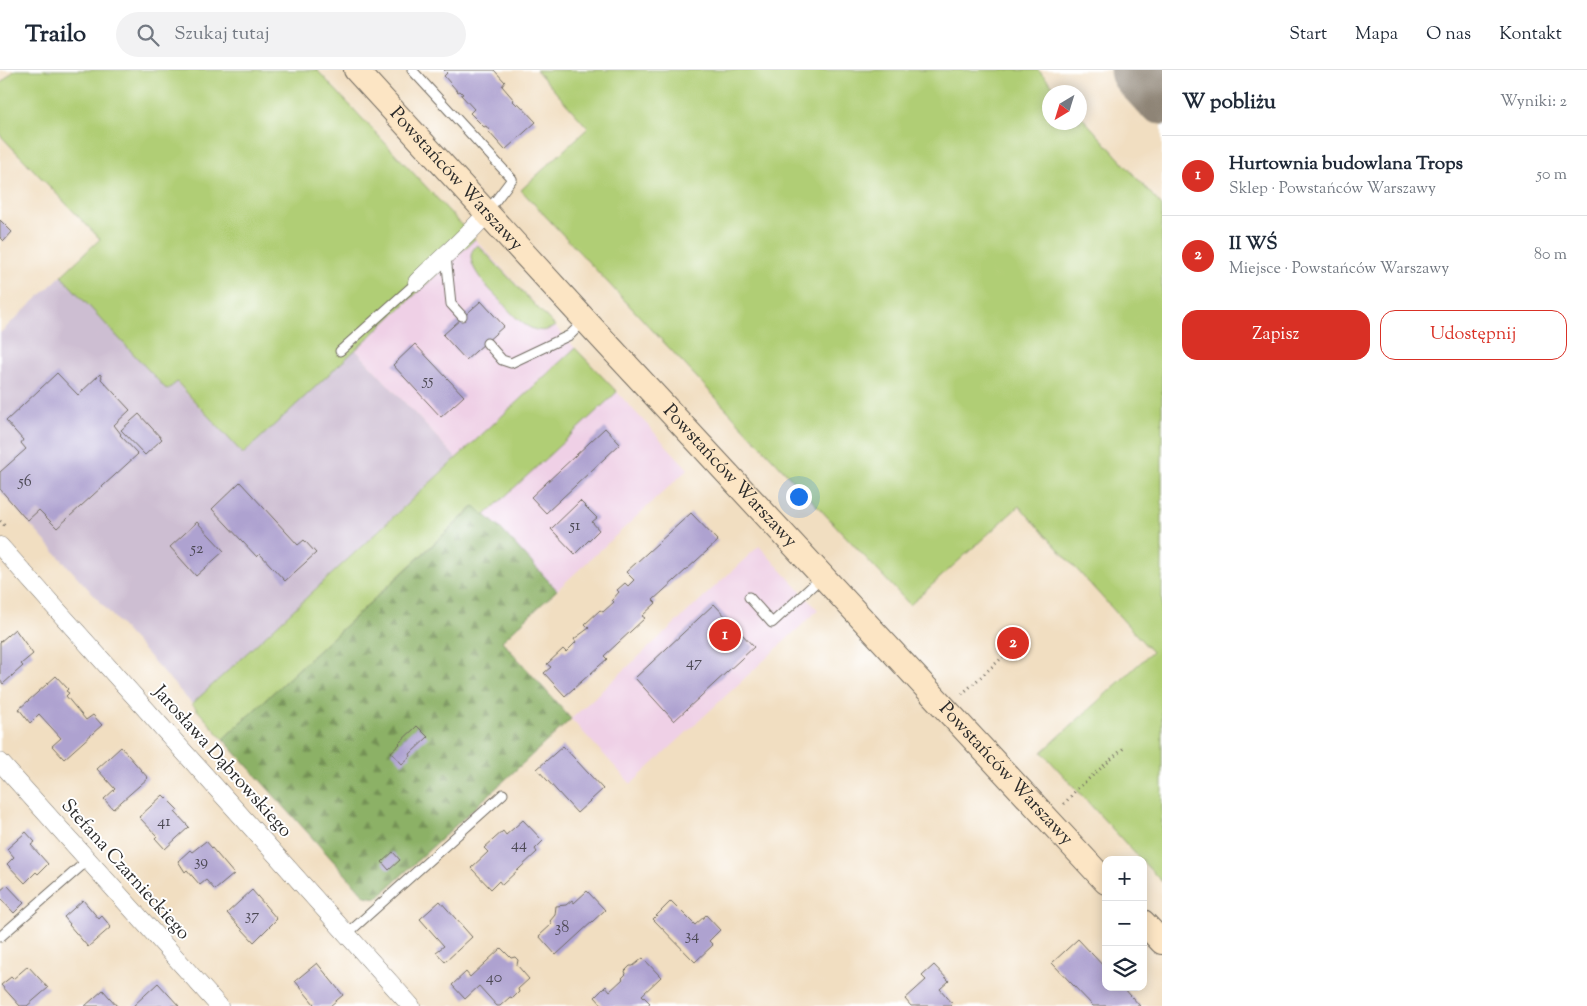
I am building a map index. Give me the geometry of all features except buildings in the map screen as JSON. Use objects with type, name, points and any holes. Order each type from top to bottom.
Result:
[{"type":"main road","name":"Powstańców Warszawy","points":[[356,70],[584,320],[1102,878]]},
{"type":"main road","points":[[1147,926],[1162,942]]},
{"type":"street","points":[[417,282],[476,226],[487,213]]},
{"type":"street","name":"Jarosława Dąbrowskiego","points":[[0,546],[411,1006]]},
{"type":"street","name":"Stefana Czarnieckiego","points":[[0,762],[219,1006]]},
{"type":"lane","points":[[412,70],[512,179],[487,213]]},
{"type":"lane","points":[[446,253],[451,304],[462,316]]},
{"type":"lane","points":[[340,351],[417,282]]},
{"type":"lane","points":[[487,343],[502,360],[511,364],[570,335],[584,320]]},
{"type":"lane","points":[[749,597],[772,623],[822,576]]},
{"type":"lane","points":[[347,934],[503,794]]},
{"type":"lane","points":[[0,937],[88,860]]},
{"type":"path","points":[[966,690],[1005,655]]},
{"type":"path","points":[[1062,807],[1076,790],[1125,747]]},
{"type":"shaded area","points":[[475,239],[575,348],[456,458],[355,349]]},
{"type":"shaded area","points":[[61,276],[167,390],[176,382],[243,454],[355,349],[456,458],[192,704],[0,491],[0,333]]},
{"type":"shaded area","points":[[617,392],[688,469],[557,590],[499,527],[485,515]]},
{"type":"shaded area","points":[[759,546],[818,610],[631,784],[571,719]]},
{"type":"green space","points":[[15,70],[317,70],[475,239],[243,454],[177,382],[167,390],[61,276],[100,239],[0,135],[0,84]]},
{"type":"green space","points":[[536,70],[1038,70],[1052,85],[1042,85],[1042,130],[1087,130],[1087,123],[1162,206],[1162,882],[1147,866],[1147,856],[1137,856],[1042,752],[1152,652],[1019,506],[910,605],[521,190],[588,128]]},
{"type":"green space","points":[[478,245],[555,326],[547,330],[539,330],[531,328],[516,318],[477,273],[471,258],[472,251]]},
{"type":"green space","points":[[575,348],[617,392],[484,516],[474,506],[223,739],[192,704]]},
{"type":"green space","points":[[475,506],[499,527],[557,590],[502,641],[571,719],[377,898],[365,896],[223,739]]},
{"type":"taxiway","points":[[1139,70],[1162,95]]},
{"type":"place","name":"Hurtownia budowlana Trops","points":[[725,635]]},
{"type":"place","name":"II WŚ","points":[[1013,643]]}]
